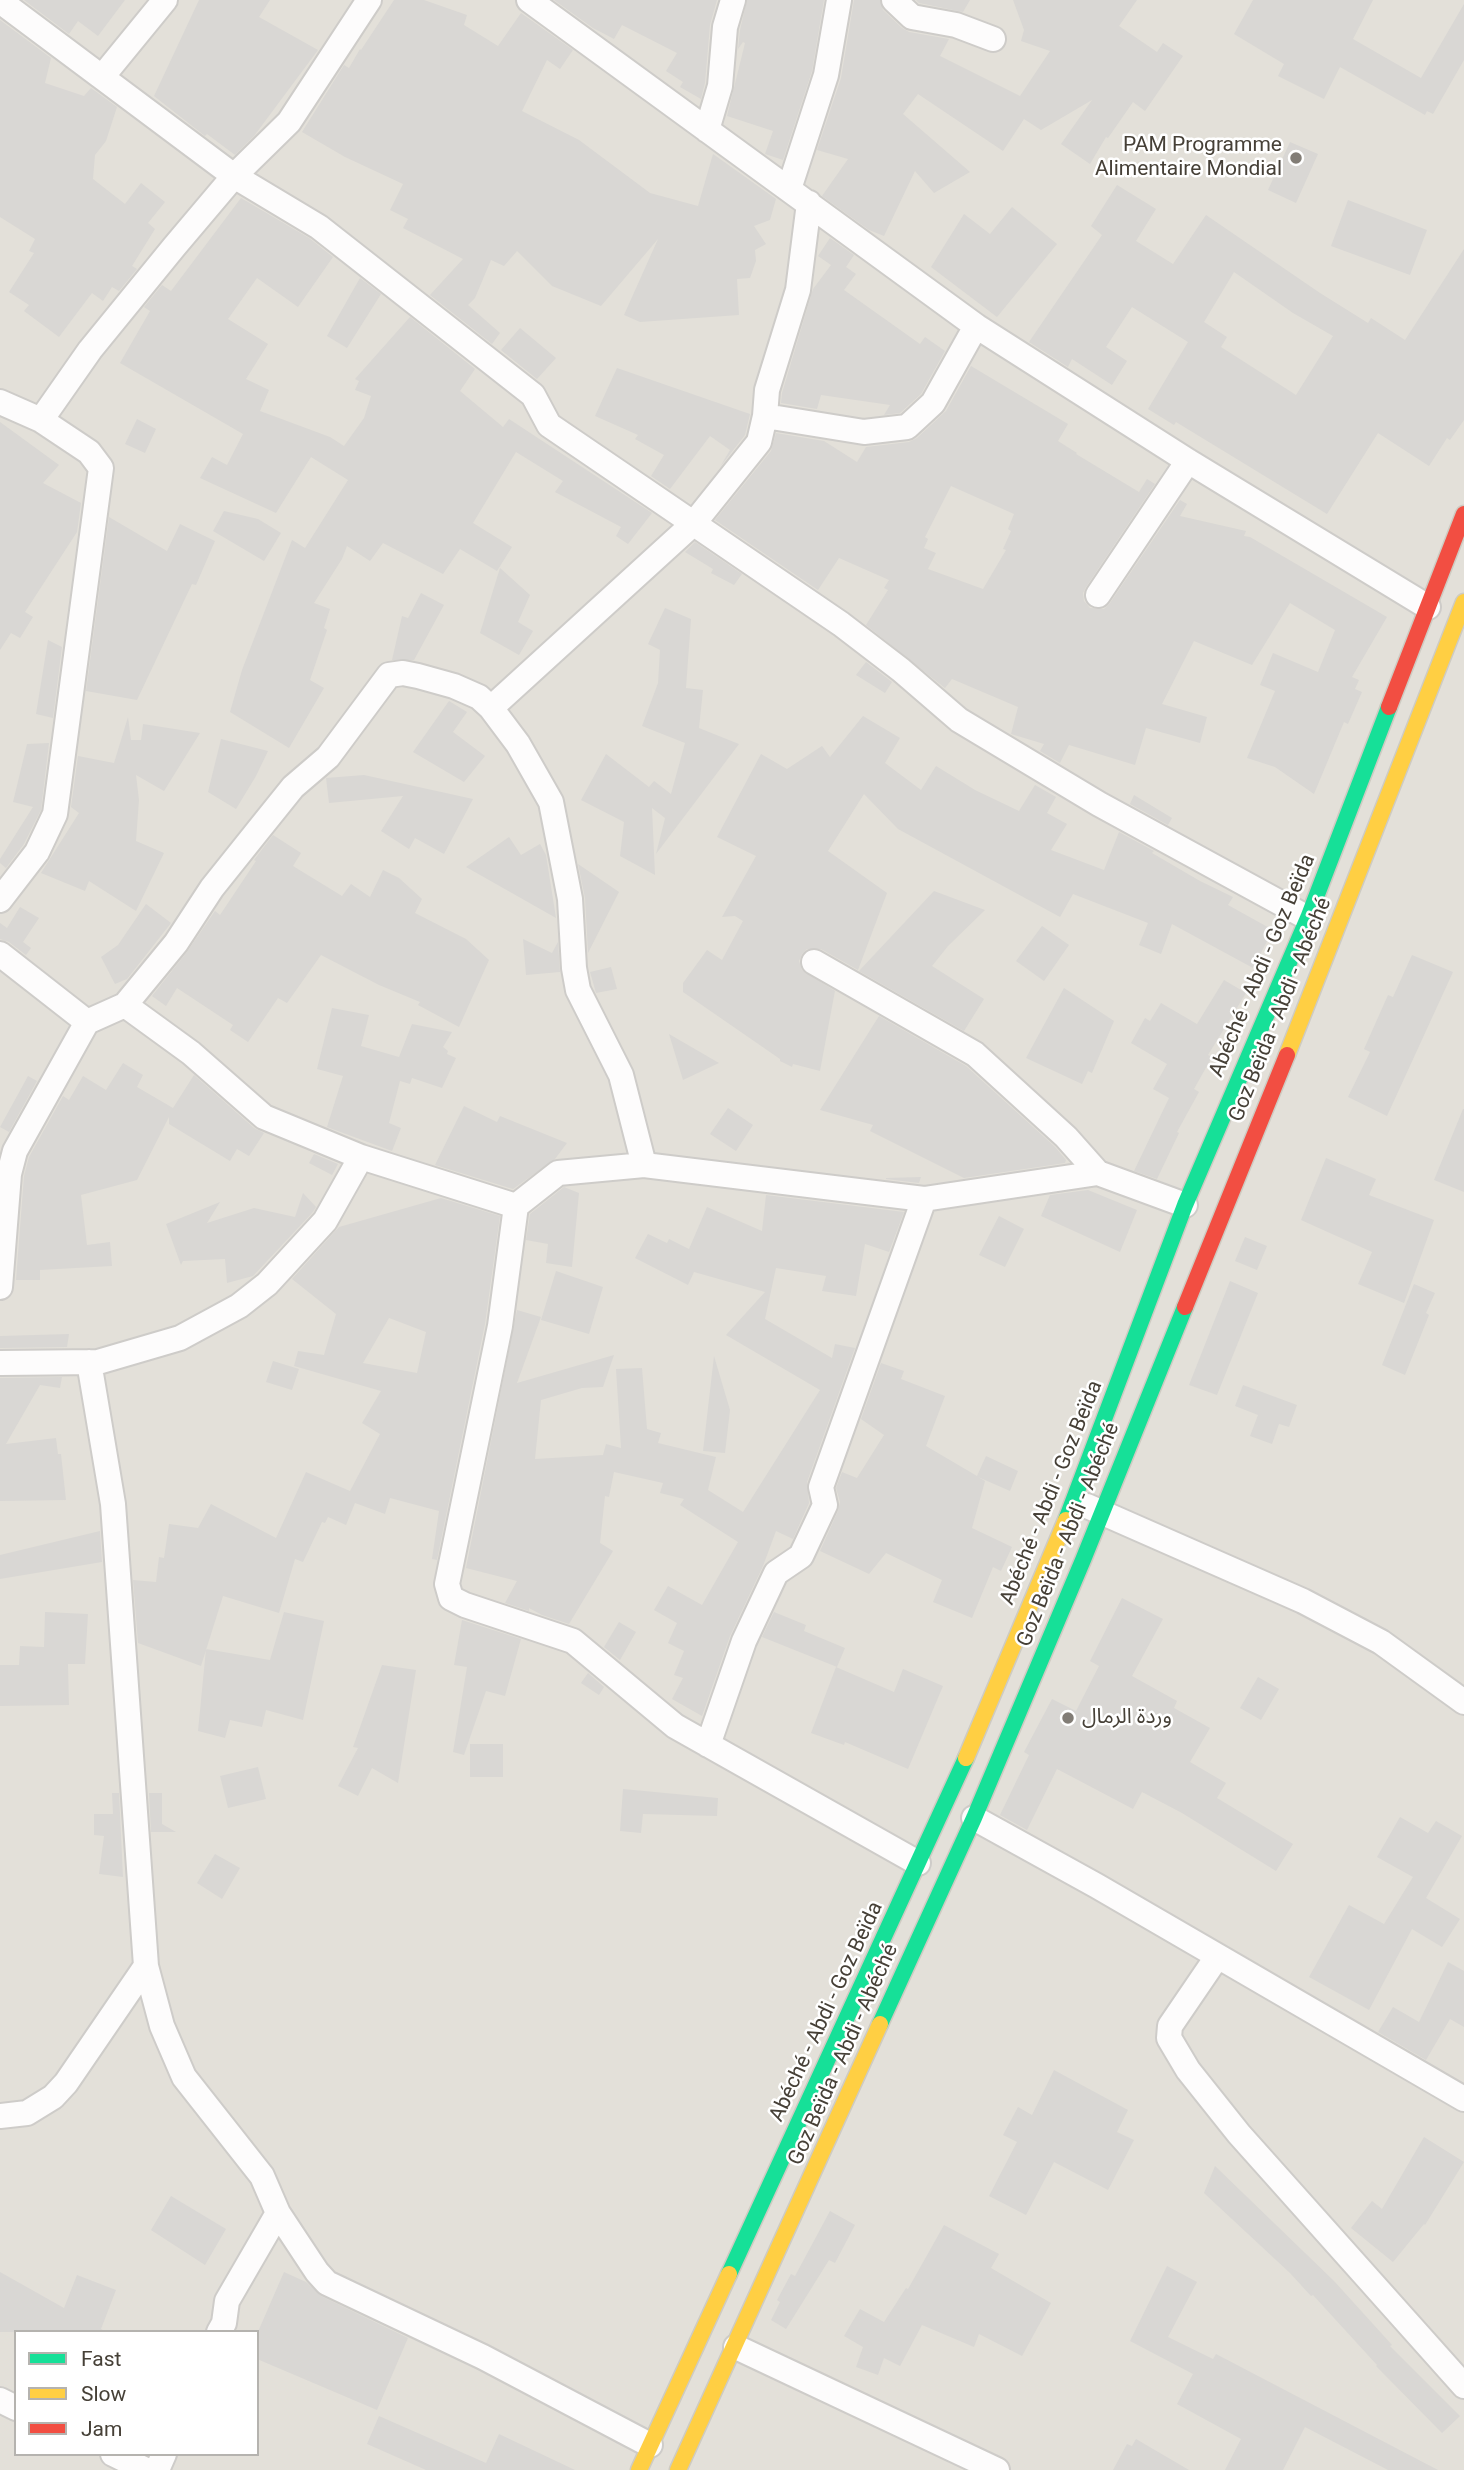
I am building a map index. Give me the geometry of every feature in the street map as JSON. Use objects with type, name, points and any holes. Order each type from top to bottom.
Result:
[{"type":"main road","name":"Abéché - Abdi - Goz Beïda","points":[[639,2470],[977,1734],[1074,1501],[1185,1205],[1308,918],[1464,514]]},
{"type":"main road","name":"Goz Beïda - Abdi - Abéché","points":[[678,2470],[974,1818],[1102,1512],[1336,930],[1464,602]]},
{"type":"street","points":[[102,76],[166,0]]},
{"type":"street","points":[[41,420],[90,350],[234,176],[289,121],[369,0]]},
{"type":"street","points":[[529,0],[976,326],[1188,461],[1428,607]]},
{"type":"street","points":[[707,130],[720,86],[725,27],[733,0]]},
{"type":"street","points":[[491,708],[694,523],[759,442],[767,390],[798,290],[799,196],[826,75],[839,0]]},
{"type":"street","points":[[894,0],[912,17],[956,25],[993,39]]},
{"type":"street","points":[[2,5],[102,76],[234,176],[318,227],[533,395],[550,425],[851,631],[958,720],[1099,804],[1308,918]]},
{"type":"street","points":[[765,416],[864,432],[906,427],[933,403],[976,326]]},
{"type":"street","points":[[0,402],[41,420],[89,452],[101,468],[55,814],[37,852],[0,900]]},
{"type":"street","points":[[1098,595],[1188,461]]},
{"type":"street","points":[[0,1287],[9,1174],[15,1151],[87,1022],[125,1005],[176,943],[226,870],[293,787],[328,757],[389,675],[403,673],[454,686],[480,697],[518,744],[551,802],[570,899],[578,990],[621,1075],[644,1165]]},
{"type":"street","points":[[0,954],[87,1022]]},
{"type":"street","points":[[814,962],[975,1054],[1066,1137],[1098,1173],[1185,1205]]},
{"type":"street","points":[[125,1005],[191,1053],[264,1117],[361,1157],[516,1206]]},
{"type":"street","points":[[0,1363],[98,1362],[180,1338],[254,1296],[325,1222],[361,1157]]},
{"type":"street","points":[[918,1863],[675,1726],[573,1641],[451,1598],[447,1584],[500,1326],[516,1206],[558,1173],[644,1165],[925,1199],[1098,1173]]},
{"type":"street","points":[[708,1745],[744,1641],[776,1573],[801,1556],[825,1505],[821,1487],[925,1199]]},
{"type":"street","points":[[89,1362],[113,1504],[146,1966],[162,2026],[184,2077],[262,2176],[278,2213],[327,2283],[483,2357],[650,2445]]},
{"type":"street","points":[[1074,1501],[1314,1607],[1381,1643],[1464,1702]]},
{"type":"street","points":[[974,1818],[1097,1886],[1464,2099]]},
{"type":"street","points":[[1217,1957],[1170,2026],[1169,2038],[1188,2070],[1239,2134],[1464,2386]]},
{"type":"street","points":[[0,2116],[27,2113],[53,2097],[66,2083],[146,1966]]},
{"type":"street","points":[[220,2330],[227,2301],[278,2213]]},
{"type":"street","points":[[736,2347],[997,2470]]},
{"type":"street","points":[[117,2456],[146,2470]]},
{"type":"shaded area","points":[[0,0],[1464,0],[1464,2470],[0,2470]]},
{"type":"building","points":[[24,0],[125,0],[98,36],[78,21],[69,34]]},
{"type":"building","points":[[199,0],[270,0],[259,17],[318,50],[254,136],[235,155],[207,134],[205,136],[154,96]]},
{"type":"building","points":[[394,0],[424,0],[467,15],[464,25],[498,46],[521,13],[573,50],[560,69],[547,60],[522,111],[579,140],[650,193],[698,206],[713,154],[776,199],[770,220],[754,226],[766,244],[755,250],[756,261],[750,278],[737,279],[739,315],[640,322],[624,315],[658,239],[601,306],[552,286],[517,251],[504,266],[491,260],[475,298],[468,305],[500,333],[492,344],[430,295],[463,259],[403,228],[408,219],[390,210],[403,184],[345,157],[302,132],[344,65],[349,68]]},
{"type":"building","points":[[554,0],[717,0],[710,25],[701,99],[680,87],[683,82],[666,71],[677,53],[622,25],[614,39],[593,28]]},
{"type":"building","points":[[747,0],[824,0],[812,71],[783,160],[765,154],[773,131],[727,116],[745,43],[738,49]]},
{"type":"building","points":[[854,0],[880,0],[883,10],[909,32],[949,39],[940,56],[1020,96],[1050,51],[1021,41],[1024,30],[1013,0],[1137,0],[1119,26],[1157,52],[1163,43],[1183,56],[1145,111],[1133,102],[1108,138],[1106,137],[1090,164],[1061,144],[1092,100],[1041,130],[1024,119],[1003,151],[918,94],[903,114],[970,172],[934,193],[915,171],[884,236],[869,230],[822,196],[848,159],[817,150],[841,78]]},
{"type":"building","points":[[916,0],[970,0],[963,12],[919,3]]},
{"type":"building","points":[[1253,0],[1373,0],[1353,39],[1421,78],[1464,4],[1464,60],[1433,114],[1427,111],[1425,115],[1340,67],[1324,99],[1278,76],[1284,64],[1234,34]]},
{"type":"building","points":[[0,20],[51,58],[45,83],[84,96],[91,88],[117,107],[106,141],[95,155],[93,179],[125,204],[141,183],[165,202],[148,223],[155,229],[132,266],[137,269],[119,291],[112,287],[103,301],[92,293],[59,337],[24,311],[29,305],[9,292],[34,253],[29,251],[35,239],[0,217]]},
{"type":"building","points":[[1290,142],[1318,154],[1296,203],[1268,190]]},
{"type":"building","points":[[1117,185],[1156,209],[1136,241],[1173,264],[1206,215],[1320,293],[1368,323],[1371,318],[1405,340],[1464,249],[1464,420],[1450,440],[1447,438],[1429,466],[1378,433],[1327,514],[1176,422],[1174,425],[1148,409],[1188,342],[1132,307],[1106,347],[1127,361],[1112,385],[1072,359],[1068,367],[1029,342],[1102,235],[1091,226]],"holes":[[[1234,272],[1293,313],[1333,336],[1296,395],[1221,347],[1227,337],[1204,322]]]},
{"type":"building","points":[[241,198],[309,238],[333,257],[298,307],[257,278],[228,319],[268,344],[246,379],[269,390],[260,411],[330,437],[344,446],[364,418],[371,396],[355,390],[359,381],[355,379],[410,317],[475,369],[460,391],[503,427],[509,419],[652,513],[628,544],[616,536],[621,527],[555,492],[563,481],[516,452],[473,523],[512,547],[497,571],[460,549],[443,574],[383,543],[370,561],[347,546],[342,559],[314,603],[330,609],[324,628],[327,630],[310,680],[324,688],[289,748],[230,712],[242,670],[292,540],[305,548],[348,480],[311,457],[276,513],[200,478],[212,457],[227,465],[243,434],[120,363],[150,311],[144,307],[162,285],[171,291]]},
{"type":"building","points":[[1348,200],[1427,230],[1410,275],[1331,246]]},
{"type":"building","points":[[1012,207],[1057,244],[997,317],[931,267],[964,214],[990,234]]},
{"type":"building","points":[[830,238],[854,255],[846,267],[856,274],[844,290],[920,344],[925,337],[945,351],[921,394],[900,413],[884,415],[890,405],[821,395],[817,409],[781,403],[813,289],[831,265],[818,256]]},
{"type":"building","points":[[360,278],[381,294],[347,348],[327,336]]},
{"type":"building","points":[[520,328],[556,358],[537,379],[501,350]]},
{"type":"building","points":[[971,366],[1068,424],[1058,441],[1076,454],[1139,492],[1147,479],[1155,484],[1086,587],[1083,593],[1084,601],[1090,608],[1104,609],[1110,603],[1180,500],[1187,504],[1180,516],[1246,531],[1244,536],[1387,617],[1352,677],[1359,680],[1355,689],[1362,692],[1348,724],[1344,722],[1314,794],[1275,767],[1247,758],[1275,691],[1260,685],[1273,653],[1318,672],[1335,630],[1290,603],[1252,665],[1194,641],[1162,704],[1207,717],[1200,743],[1146,728],[1135,765],[1069,745],[1060,763],[1040,751],[1044,744],[1011,734],[1018,707],[952,679],[945,688],[866,625],[888,590],[884,588],[889,580],[839,558],[818,590],[715,520],[771,451],[776,433],[824,441],[857,462],[866,447],[909,442],[917,438],[946,411]],"holes":[[[951,486],[1014,514],[1008,529],[1011,531],[1003,549],[1006,550],[983,589],[928,569],[936,553],[924,548],[928,539],[925,537]]]},
{"type":"building","points":[[617,368],[750,414],[745,435],[720,467],[730,450],[710,436],[670,489],[651,476],[664,455],[635,439],[638,435],[595,416]]},
{"type":"building","points":[[137,419],[156,429],[145,453],[125,444]]},
{"type":"building","points":[[0,422],[59,465],[43,483],[81,503],[77,532],[25,612],[33,617],[20,638],[11,633],[0,650]]},
{"type":"building","points":[[224,511],[258,519],[281,533],[264,561],[213,531]]},
{"type":"building","points":[[109,517],[167,551],[180,524],[215,541],[196,585],[192,584],[137,700],[86,691]]},
{"type":"building","points":[[695,542],[742,574],[734,585],[711,573],[713,569],[685,552]]},
{"type":"building","points":[[500,568],[530,595],[518,622],[533,631],[519,655],[480,633]]},
{"type":"building","points":[[421,593],[444,605],[414,660],[392,660],[402,616],[408,618]]},
{"type":"building","points":[[665,608],[691,619],[686,688],[703,690],[699,728],[739,744],[656,854],[665,818],[652,808],[655,875],[620,856],[624,822],[581,800],[606,754],[649,787],[654,781],[671,794],[685,743],[642,726],[658,683],[660,650],[648,644]]},
{"type":"building","points":[[48,640],[62,647],[53,718],[36,714]]},
{"type":"building","points":[[866,662],[892,682],[885,693],[856,675]]},
{"type":"building","points":[[449,701],[467,712],[453,732],[485,756],[464,782],[413,752]]},
{"type":"building","points":[[863,716],[900,738],[885,763],[921,790],[936,766],[975,790],[1019,811],[1035,785],[1056,797],[1047,813],[1067,824],[1051,850],[1104,870],[1119,832],[1200,881],[1233,897],[1228,905],[1273,930],[1253,968],[1172,924],[1161,954],[1139,945],[1148,923],[1073,894],[1060,917],[898,829],[864,794],[828,851],[887,893],[858,970],[821,949],[807,949],[799,961],[802,970],[835,991],[820,1071],[793,1064],[792,1067],[780,1061],[683,992],[683,983],[707,950],[722,960],[743,921],[735,916],[722,917],[756,856],[717,837],[761,754],[787,769],[822,746],[830,757]]},
{"type":"building","points":[[128,717],[131,740],[141,740],[143,724],[200,733],[164,791],[136,775],[139,800],[136,841],[164,853],[136,911],[89,881],[85,891],[41,873],[79,813],[71,807],[78,756],[114,763]]},
{"type":"building","points":[[221,739],[268,751],[236,809],[208,792]]},
{"type":"building","points":[[49,743],[41,810],[24,844],[6,868],[0,863],[0,859],[33,807],[13,802],[27,744]]},
{"type":"building","points":[[364,775],[473,799],[444,854],[415,838],[409,849],[381,831],[403,796],[329,803],[326,778]]},
{"type":"building","points":[[1134,795],[1172,818],[1168,825],[1130,804]]},
{"type":"building","points":[[273,835],[301,853],[293,866],[342,896],[351,884],[370,897],[383,870],[399,878],[422,899],[415,913],[466,939],[489,960],[459,1027],[418,1005],[420,1002],[379,985],[321,955],[287,1003],[278,998],[248,1042],[230,1030],[233,1025],[177,988],[166,1006],[152,996],[215,911],[220,915]]},
{"type":"building","points":[[509,837],[521,855],[540,844],[546,855],[556,918],[466,867]]},
{"type":"building","points":[[578,864],[619,892],[588,953],[585,898]]},
{"type":"building","points":[[934,891],[985,910],[948,946],[932,966],[984,999],[964,1031],[859,971]]},
{"type":"building","points":[[146,904],[171,923],[127,979],[115,984],[101,957],[118,945]]},
{"type":"building","points":[[20,907],[39,918],[23,942],[31,948],[26,955],[9,942],[0,939],[0,923],[7,928]]},
{"type":"building","points":[[1042,926],[1069,945],[1044,981],[1016,961]]},
{"type":"building","points":[[523,939],[552,953],[558,942],[560,972],[526,975]]},
{"type":"building","points":[[1412,955],[1453,972],[1387,1116],[1348,1097],[1370,1052],[1364,1049],[1388,995],[1393,997]]},
{"type":"building","points":[[611,967],[617,989],[596,993],[590,972]]},
{"type":"building","points":[[1224,980],[1246,993],[1208,1055],[1212,1057],[1194,1089],[1199,1092],[1177,1132],[1179,1133],[1157,1179],[1134,1171],[1169,1098],[1153,1089],[1167,1064],[1131,1043],[1145,1018],[1150,1021],[1161,1003],[1197,1024]]},
{"type":"building","points":[[1064,988],[1114,1021],[1092,1073],[1088,1071],[1082,1084],[1026,1058]]},
{"type":"building","points":[[332,1008],[369,1015],[361,1046],[399,1057],[412,1024],[452,1032],[443,1047],[448,1051],[447,1054],[456,1058],[442,1088],[412,1078],[410,1084],[400,1081],[389,1123],[401,1128],[392,1151],[327,1127],[343,1076],[317,1069]]},
{"type":"building","points":[[879,1016],[966,1066],[1055,1147],[1066,1160],[1065,1163],[964,1178],[870,1131],[873,1125],[820,1110]]},
{"type":"building","points":[[669,1034],[719,1063],[683,1080]]},
{"type":"building","points":[[123,1063],[143,1075],[137,1087],[173,1108],[194,1075],[254,1128],[264,1133],[249,1156],[237,1149],[230,1161],[169,1124],[169,1117],[137,1180],[81,1195],[87,1245],[110,1242],[112,1266],[40,1270],[40,1280],[16,1280],[24,1176],[29,1157],[63,1096],[69,1100],[83,1076],[106,1090]]},
{"type":"building","points":[[28,1076],[37,1081],[9,1132],[0,1127]]},
{"type":"building","points":[[464,1106],[497,1122],[500,1116],[567,1143],[555,1159],[513,1189],[435,1165]]},
{"type":"building","points":[[728,1108],[753,1125],[736,1151],[710,1134]]},
{"type":"building","points":[[1464,1109],[1464,1192],[1434,1180]]},
{"type":"building","points":[[314,1154],[338,1164],[332,1175],[309,1163]]},
{"type":"building","points":[[1326,1158],[1376,1179],[1369,1195],[1434,1220],[1404,1303],[1358,1284],[1372,1252],[1301,1220]]},
{"type":"building","points":[[921,1177],[919,1183],[886,1179],[886,1178]]},
{"type":"building","points":[[564,1187],[579,1193],[572,1267],[546,1263],[548,1244],[526,1240],[530,1214]]},
{"type":"building","points":[[1088,1190],[1137,1210],[1120,1252],[1041,1216],[1050,1195]]},
{"type":"building","points":[[303,1193],[316,1207],[313,1212],[253,1276],[227,1283],[225,1259],[183,1261],[181,1265],[166,1224],[220,1202],[207,1223],[254,1208],[295,1217]]},
{"type":"building","points":[[766,1195],[904,1212],[889,1252],[865,1244],[856,1296],[822,1291],[826,1276],[776,1268],[765,1319],[832,1358],[835,1344],[855,1348],[807,1482],[809,1503],[793,1539],[776,1531],[763,1566],[730,1636],[702,1716],[672,1699],[683,1678],[674,1675],[684,1651],[668,1643],[677,1623],[654,1610],[668,1586],[702,1605],[738,1542],[680,1505],[684,1499],[660,1493],[663,1483],[614,1472],[609,1497],[605,1496],[600,1543],[613,1551],[569,1624],[529,1608],[529,1611],[505,1603],[517,1581],[466,1568],[517,1310],[541,1317],[517,1383],[614,1355],[603,1387],[582,1388],[541,1400],[535,1459],[603,1455],[606,1444],[621,1448],[616,1369],[642,1368],[647,1429],[661,1433],[658,1443],[716,1457],[708,1490],[743,1512],[820,1390],[726,1335],[765,1292],[694,1272],[688,1285],[635,1258],[648,1234],[667,1243],[669,1239],[689,1249],[707,1207],[762,1231]]},
{"type":"building","points":[[441,1198],[500,1216],[485,1324],[437,1560],[432,1559],[439,1511],[390,1498],[385,1514],[355,1503],[346,1525],[328,1517],[325,1523],[322,1522],[303,1562],[295,1559],[279,1613],[223,1596],[201,1666],[138,1643],[133,1580],[156,1582],[159,1557],[164,1558],[169,1524],[198,1528],[211,1504],[276,1538],[306,1472],[350,1491],[380,1434],[362,1423],[381,1391],[294,1366],[298,1351],[324,1355],[336,1314],[292,1279],[339,1227]],"holes":[[[389,1318],[426,1332],[417,1373],[363,1363]]]},
{"type":"building","points":[[999,1216],[1024,1229],[1005,1267],[979,1255]]},
{"type":"building","points":[[1245,1237],[1267,1246],[1257,1270],[1235,1261]]},
{"type":"building","points":[[556,1271],[603,1287],[589,1334],[541,1320]]},
{"type":"building","points":[[1230,1281],[1258,1293],[1217,1395],[1189,1385]]},
{"type":"building","points":[[1414,1284],[1435,1293],[1405,1375],[1382,1365]]},
{"type":"building","points":[[69,1334],[67,1347],[0,1348],[0,1336]]},
{"type":"building","points":[[714,1356],[730,1410],[725,1453],[703,1451]]},
{"type":"building","points":[[273,1361],[299,1369],[292,1390],[266,1382]]},
{"type":"building","points":[[881,1363],[904,1371],[901,1379],[945,1396],[926,1446],[977,1476],[986,1456],[1018,1471],[1010,1491],[978,1477],[985,1481],[972,1528],[1012,1547],[1001,1571],[993,1567],[972,1618],[933,1602],[942,1580],[886,1553],[869,1574],[820,1551],[838,1511],[840,1502],[836,1488],[842,1472],[857,1478],[884,1435],[861,1419]]},
{"type":"building","points":[[62,1377],[60,1388],[40,1385],[6,1444],[56,1438],[58,1454],[61,1454],[66,1500],[0,1501],[0,1378]]},
{"type":"building","points":[[1243,1385],[1297,1405],[1289,1427],[1279,1424],[1272,1444],[1250,1436],[1258,1415],[1235,1406]]},
{"type":"building","points":[[100,1531],[102,1562],[0,1579],[0,1555]]},
{"type":"building","points":[[1122,1598],[1163,1619],[1132,1676],[1177,1701],[1174,1708],[1210,1728],[1190,1762],[1226,1783],[1217,1798],[1293,1844],[1276,1871],[1182,1813],[1142,1792],[1133,1809],[1057,1769],[1027,1830],[1000,1815],[1029,1755],[1024,1752],[1052,1699],[1076,1711],[1099,1666],[1090,1661]]},
{"type":"building","points":[[45,1612],[88,1614],[85,1664],[68,1664],[69,1705],[0,1706],[0,1665],[19,1665],[20,1646],[44,1647]]},
{"type":"building","points":[[284,1612],[324,1621],[303,1720],[266,1710],[262,1727],[230,1720],[225,1738],[198,1731],[206,1649],[270,1660]]},
{"type":"building","points":[[774,1612],[806,1625],[804,1631],[845,1648],[837,1667],[762,1637]]},
{"type":"building","points":[[462,1620],[521,1639],[505,1696],[486,1691],[464,1755],[453,1752],[467,1667],[454,1665]]},
{"type":"building","points":[[619,1622],[636,1632],[620,1660],[604,1647]]},
{"type":"building","points":[[382,1665],[416,1670],[398,1783],[372,1768],[358,1796],[338,1786],[358,1748],[353,1747]]},
{"type":"building","points":[[836,1667],[894,1692],[903,1669],[943,1686],[908,1769],[845,1742],[844,1745],[811,1733]]},
{"type":"building","points":[[588,1673],[604,1687],[599,1695],[581,1683]]},
{"type":"building","points":[[1258,1677],[1279,1689],[1261,1720],[1240,1708]]},
{"type":"building","points":[[470,1744],[503,1744],[503,1777],[470,1777]]},
{"type":"building","points":[[258,1767],[266,1799],[228,1808],[220,1776]]},
{"type":"building","points":[[623,1789],[718,1798],[717,1816],[643,1814],[641,1833],[620,1831]]},
{"type":"building","points":[[112,1793],[119,1793],[123,1877],[99,1874],[104,1836],[94,1835],[94,1814],[113,1814]]},
{"type":"building","points":[[149,1793],[162,1793],[162,1824],[176,1832],[151,1832]]},
{"type":"building","points":[[1400,1817],[1428,1833],[1436,1821],[1462,1836],[1426,1898],[1460,1919],[1442,1947],[1412,1929],[1369,2010],[1309,1977],[1349,1905],[1384,1924],[1413,1877],[1377,1857]]},
{"type":"building","points":[[215,1854],[240,1868],[222,1899],[197,1883]]},
{"type":"building","points":[[1448,1962],[1464,1971],[1464,2027],[1450,2019],[1426,2060],[1378,2032],[1393,2007],[1419,2022]]},
{"type":"building","points":[[1054,2070],[1128,2110],[1117,2132],[1134,2140],[1108,2190],[1054,2162],[1026,2215],[989,2196],[1017,2142],[1003,2135],[1018,2107],[1032,2115]]},
{"type":"building","points":[[1424,2137],[1464,2162],[1425,2225],[1393,2262],[1351,2228],[1372,2201],[1382,2209]]},
{"type":"building","points":[[1215,2166],[1334,2281],[1392,2345],[1390,2346],[1460,2416],[1442,2433],[1376,2366],[1313,2295],[1204,2193]]},
{"type":"building","points":[[171,2196],[226,2229],[205,2265],[151,2230]]},
{"type":"building","points":[[830,2211],[855,2225],[835,2263],[829,2260],[786,2329],[771,2320],[780,2302],[777,2300],[791,2274],[795,2276]]},
{"type":"building","points":[[944,2225],[999,2254],[991,2268],[1051,2303],[1022,2356],[979,2334],[974,2347],[922,2325],[900,2366],[884,2358],[878,2375],[856,2367],[863,2347],[844,2336],[860,2309],[884,2322],[906,2288],[908,2289]]},
{"type":"building","points":[[1167,2266],[1197,2282],[1168,2337],[1213,2359],[1216,2354],[1438,2470],[1388,2470],[1305,2427],[1283,2470],[1225,2470],[1241,2439],[1177,2404],[1193,2374],[1130,2341]]},
{"type":"building","points":[[0,2272],[64,2308],[77,2275],[116,2290],[103,2330],[0,2332]]},
{"type":"building","points":[[284,2272],[306,2282],[321,2296],[408,2338],[377,2410],[259,2360],[259,2330]]},
{"type":"building","points":[[379,2416],[486,2463],[499,2434],[575,2470],[426,2470],[367,2444]]},
{"type":"building","points":[[1136,2439],[1189,2470],[1113,2470],[1127,2444],[1132,2446]]},
{"type":"traffic: fast","points":[[1066,1520],[1185,1205],[1308,918],[1389,707]]},
{"type":"traffic: fast","points":[[880,2024],[974,1818],[1083,1560],[1185,1307]]},
{"type":"traffic: fast","points":[[729,2274],[966,1758]]},
{"type":"traffic: slow","points":[[1287,1055],[1464,602]]},
{"type":"traffic: slow","points":[[966,1758],[1066,1520]]},
{"type":"traffic: slow","points":[[678,2470],[880,2024]]},
{"type":"traffic: slow","points":[[639,2470],[729,2274]]},
{"type":"traffic: jam","points":[[1389,707],[1464,514]]},
{"type":"traffic: jam","points":[[1185,1307],[1287,1055]]},
{"type":"place","name":"PAM Programme Alimentaire Mondial","points":[[1296,158]]},
{"type":"place","name":"وردة الرمال","points":[[1068,1718]]}]
